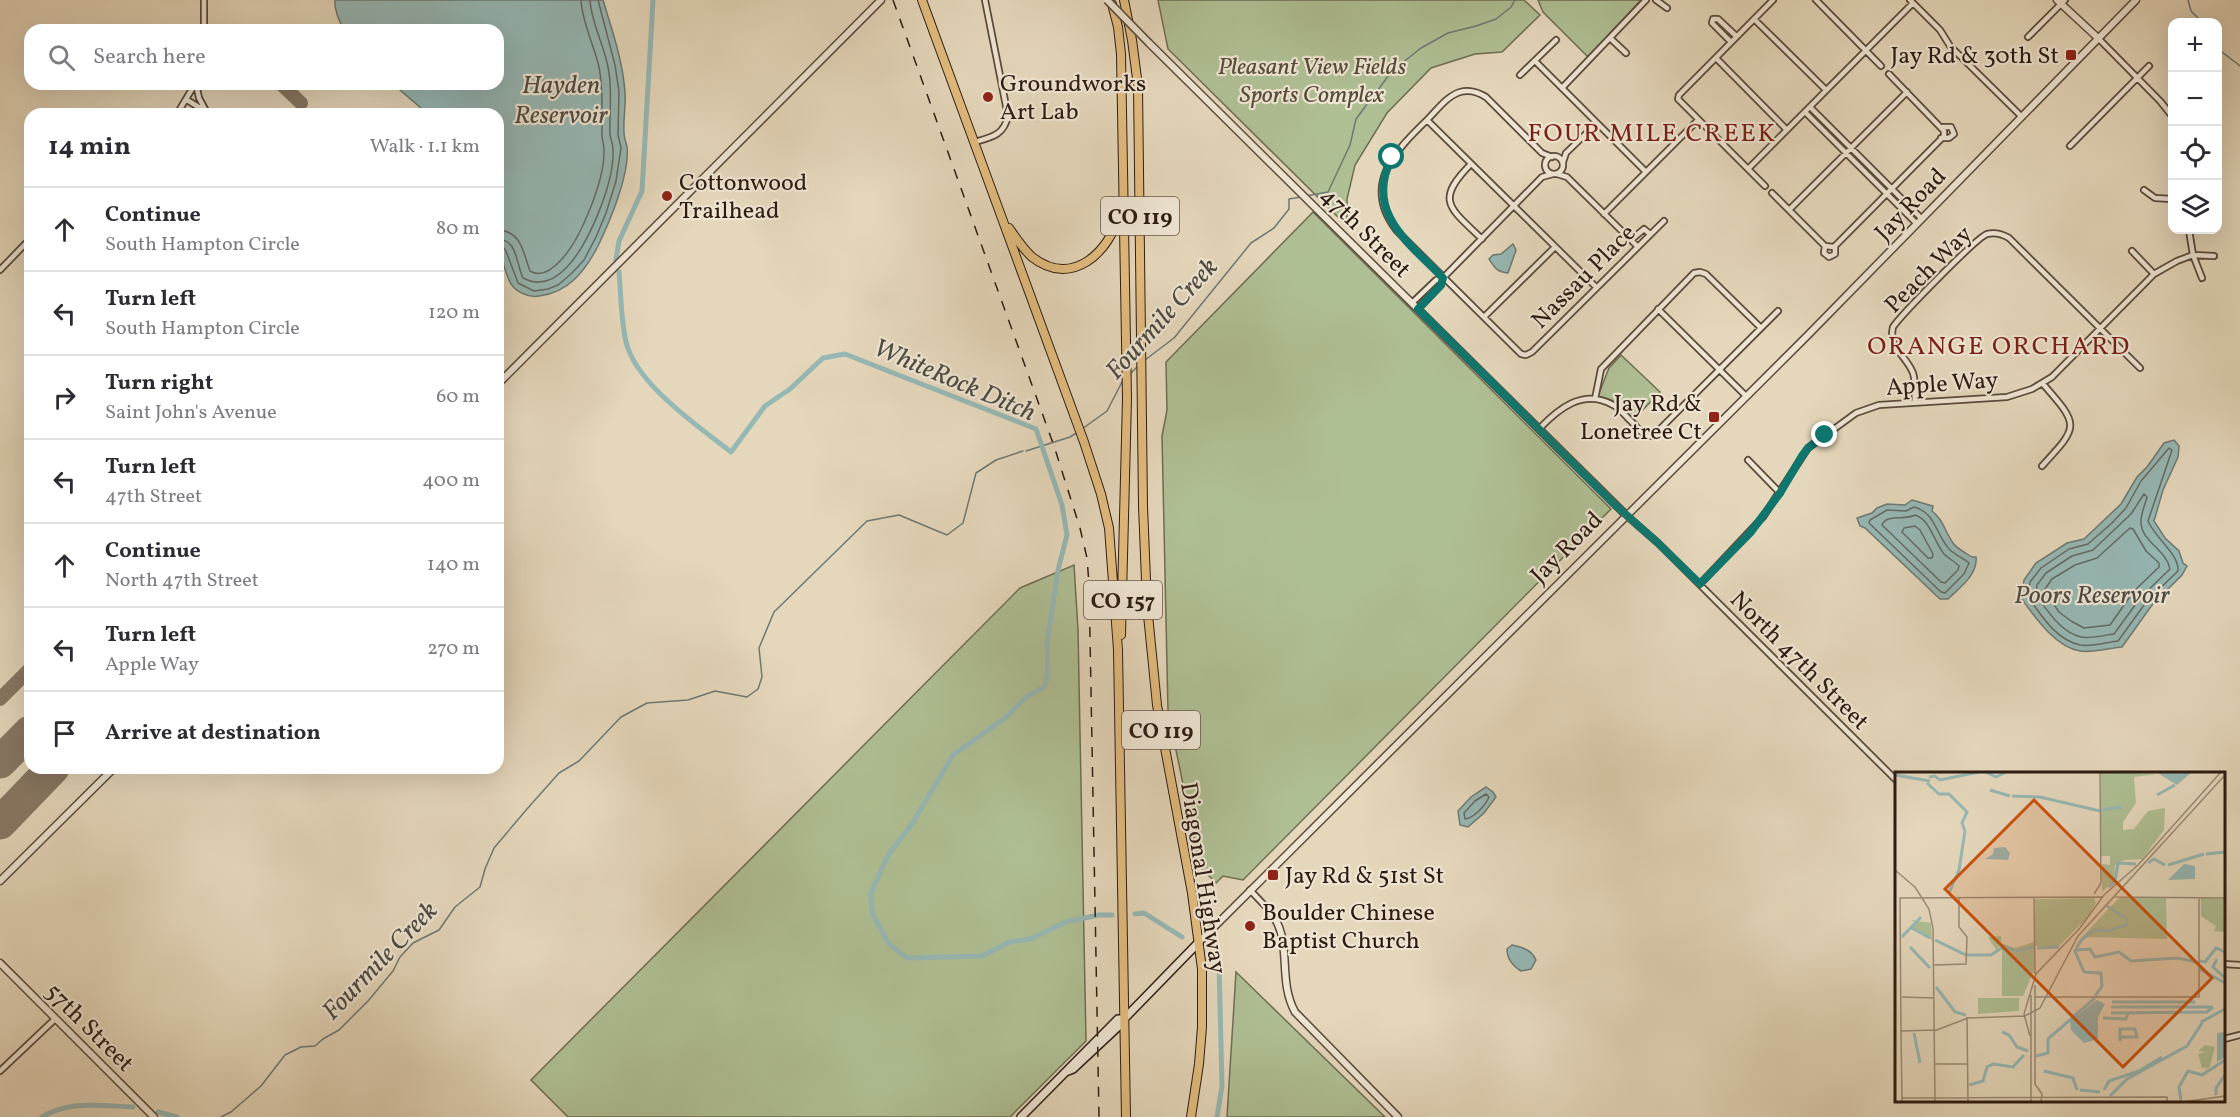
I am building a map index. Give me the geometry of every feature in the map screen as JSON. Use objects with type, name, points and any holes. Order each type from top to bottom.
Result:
[{"type":"highway","name":"CO 119","points":[[922,0],[1084,442],[1101,494],[1110,536],[1119,679],[1126,1117]]},
{"type":"highway","name":"CO 157","points":[[1109,0],[1118,27],[1121,54],[1127,399],[1119,679]]},
{"type":"highway","name":"Diagonal Highway","points":[[1124,0],[1138,86],[1146,576],[1155,687],[1167,771],[1190,881],[1202,969],[1202,1027],[1191,1117]]},
{"type":"highway","points":[[1003,220],[1025,250],[1035,259],[1051,266],[1070,267],[1089,261],[1104,248],[1114,231],[1122,203]]},
{"type":"main road","name":"Jay Road","points":[[1021,1117],[1120,1025],[1199,942]]},
{"type":"street","points":[[204,0],[204,24]]},
{"type":"street","points":[[504,378],[881,0]]},
{"type":"street","points":[[975,142],[997,135],[1006,125],[1008,116],[985,0]]},
{"type":"street","name":"47th Street","points":[[1109,0],[1149,43],[1626,515]]},
{"type":"street","points":[[1562,88],[1646,0]]},
{"type":"street","points":[[1656,0],[1667,8]]},
{"type":"street","points":[[1765,186],[1678,99],[1679,95],[1773,0]]},
{"type":"street","points":[[1816,0],[1881,66]]},
{"type":"street","name":"Jay Road","points":[[1199,942],[1920,222],[2136,0]]},
{"type":"street","points":[[2028,37],[2061,1],[2168,112]]},
{"type":"street","points":[[1748,169],[1911,2],[1940,30],[1950,46],[2022,117]]},
{"type":"street","points":[[1731,42],[1712,23],[1713,19],[1718,19],[1736,36]]},
{"type":"street","points":[[1754,19],[1826,90]]},
{"type":"street","points":[[1610,38],[1626,53]]},
{"type":"street","points":[[1520,75],[1556,40]]},
{"type":"street","points":[[1716,58],[1787,130]]},
{"type":"street","points":[[1535,62],[1646,172]]},
{"type":"street","points":[[2070,146],[2149,66]]},
{"type":"street","points":[[1824,246],[1835,246],[1892,189],[1943,133],[1889,74]]},
{"type":"street","points":[[181,108],[193,90]]},
{"type":"street","points":[[197,90],[205,108]]},
{"type":"street","points":[[1555,247],[1484,317],[1393,226],[1387,214],[1383,194],[1384,175],[1392,157],[1427,120],[1453,95],[1465,91],[1486,97],[1542,153],[1549,172],[1567,177]]},
{"type":"street","points":[[1789,210],[1907,92]]},
{"type":"street","points":[[187,100],[201,108]]},
{"type":"street","points":[[1810,107],[1892,189],[1920,222]]},
{"type":"street","points":[[1804,112],[1887,194],[1920,222]]},
{"type":"street","points":[[1427,120],[1596,287]]},
{"type":"street","points":[[1604,214],[1698,120]]},
{"type":"street","points":[[1542,153],[1554,156],[1566,153],[1597,123]]},
{"type":"street","points":[[1542,177],[1555,174],[1563,165],[1566,153]]},
{"type":"street","points":[[1415,306],[1436,280],[1443,278],[1542,177],[1546,165],[1554,156]]},
{"type":"street","points":[[1554,156],[1563,165],[1567,177],[1638,247]]},
{"type":"street","points":[[1471,164],[1455,180],[1449,198],[1455,212],[1482,239]]},
{"type":"street","points":[[2144,190],[2155,198],[2168,199]]},
{"type":"street","points":[[1772,193],[1824,246],[1824,253],[1829,257],[1835,254],[1835,246]]},
{"type":"street","name":"Nassau Place","points":[[1484,317],[1517,350],[1526,355],[1532,352],[1664,221]]},
{"type":"street","points":[[1631,240],[1644,229],[1650,234]]},
{"type":"street","name":"Peach Way","points":[[1915,402],[1914,377],[1908,364],[1894,347],[1893,327],[1965,253],[1983,236],[1989,234],[2001,234],[2009,238],[2140,368]]},
{"type":"street","points":[[2190,234],[2193,255],[2202,278]]},
{"type":"street","points":[[0,270],[24,245]]},
{"type":"street","points":[[2132,251],[2154,274]]},
{"type":"street","name":"Apple Way","points":[[1700,584],[1750,533],[1780,493],[1808,448],[1843,421],[1867,408],[2021,394],[2043,384],[2154,274],[2193,255],[2214,256]]},
{"type":"street","points":[[1595,399],[1601,369],[1694,273],[1706,274],[1761,328]]},
{"type":"street","points":[[1658,309],[1746,396]]},
{"type":"street","points":[[1539,429],[1566,406],[1580,400],[1595,399],[1616,407],[1638,429],[1650,436],[1656,434],[1778,311]]},
{"type":"street","points":[[2042,466],[2067,440],[2071,427],[2068,416],[2043,384]]},
{"type":"street","points":[[1748,460],[1780,493]]},
{"type":"street","name":"North 47th Street","points":[[1626,515],[1700,584],[1895,779]]},
{"type":"street","points":[[0,880],[108,774]]},
{"type":"street","points":[[1250,890],[1268,909],[1281,930],[1284,983],[1295,1012],[1398,1117]]},
{"type":"street","name":"57th Street","points":[[0,963],[154,1117]]},
{"type":"street","points":[[2225,964],[2240,965]]},
{"type":"street","points":[[0,1071],[55,1019]]},
{"type":"street","points":[[2225,1039],[2240,1035]]},
{"type":"green space","name":"Pleasant View Fields Sports Complex","points":[[1158,0],[1524,0],[1540,15],[1502,52],[1475,54],[1431,68],[1387,113],[1355,165],[1347,199],[1347,226],[1168,49]]},
{"type":"green space","points":[[1538,0],[1641,0],[1588,57],[1543,12]]},
{"type":"green space","points":[[1313,212],[1611,509],[1243,880],[1223,876],[1216,883],[1200,867],[1168,711],[1162,436],[1167,410],[1166,362]]},
{"type":"green space","points":[[1621,355],[1660,392],[1634,419],[1611,400],[1598,396],[1609,368]]},
{"type":"green space","points":[[1074,565],[1078,630],[1086,1041],[1010,1117],[568,1117],[531,1080],[1020,588]]},
{"type":"green space","points":[[1236,972],[1385,1117],[1227,1117]]},
{"type":"water","name":"Hayden Reservoir","points":[[335,0],[603,0],[617,46],[624,81],[624,133],[627,158],[622,184],[608,224],[593,255],[575,279],[559,290],[535,296],[526,295],[517,290],[509,280],[504,265],[504,108],[421,108],[400,90],[504,90],[504,24],[341,24]]},
{"type":"water","points":[[1513,244],[1516,250],[1508,273],[1499,271],[1489,259],[1493,255],[1501,254]]},
{"type":"water","name":"Poors Reservoir","points":[[2174,440],[2179,446],[2178,457],[2163,490],[2154,521],[2165,538],[2179,551],[2183,563],[2187,566],[2182,575],[2152,605],[2122,647],[2080,651],[2062,644],[2046,630],[2021,598],[2024,580],[2036,563],[2067,543],[2084,539],[2121,504],[2137,477],[2164,443]]},
{"type":"water","points":[[1912,500],[1933,506],[1932,511],[1939,518],[1955,545],[1972,557],[1976,557],[1976,564],[1971,575],[1948,599],[1940,599],[1865,528],[1860,526],[1857,518],[1872,513],[1887,504],[1905,505]]},
{"type":"water","points":[[1486,787],[1496,797],[1484,813],[1468,827],[1460,825],[1458,811],[1471,797]]},
{"type":"water","points":[[1512,945],[1532,954],[1536,960],[1531,969],[1521,971],[1509,959],[1507,949]]},
{"type":"waterway","points":[[616,260],[619,241],[642,191],[653,0]]},
{"type":"waterway","points":[[1306,196],[1328,192],[1350,145],[1356,119],[1392,71],[1421,48],[1448,33],[1496,19],[1511,7],[1515,0]]},
{"type":"waterway","points":[[2188,0],[2191,11],[2198,18]]},
{"type":"waterway","points":[[2222,52],[2240,66]]},
{"type":"waterway","name":"Fourmile Creek","points":[[1145,360],[1174,338],[1251,243],[1274,228],[1289,209],[1289,199],[1301,197]]},
{"type":"waterway","name":"WhiteRock Ditch","points":[[619,272],[624,334],[632,358],[642,373],[670,403],[731,452],[765,406],[790,389],[823,358],[845,354],[1036,429],[1062,505],[1067,535],[1058,570],[1047,643],[1048,675],[1044,687],[1026,697],[1005,718],[953,755],[912,824],[888,855],[871,893],[872,913],[889,944],[907,958],[982,956],[1009,942],[1030,939],[1066,922],[1099,915],[1112,915]]},
{"type":"waterway","name":"Fourmile Creek","points":[[1130,374],[1137,367]]},
{"type":"waterway","name":"Fourmile Creek","points":[[1082,429],[1107,411],[1122,382]]},
{"type":"waterway","name":"Fourmile Creek","points":[[1026,451],[1070,437],[1078,432]]},
{"type":"waterway","name":"Fourmile Creek","points":[[221,1117],[231,1112],[261,1086],[285,1055],[301,1047],[315,1046],[339,1030],[368,1001],[413,943],[439,930],[455,907],[480,887],[494,848],[559,773],[579,761],[621,717],[647,703],[688,700],[715,691],[747,697],[758,689],[762,677],[759,648],[774,612],[867,521],[899,515],[947,535],[963,523],[976,473],[996,460],[1023,451]]},
{"type":"waterway","name":"WhiteRock Ditch","points":[[1135,914],[1144,913],[1182,937]]},
{"type":"waterway","name":"WhiteRock Ditch","points":[[1213,953],[1219,964],[1222,1086],[1217,1117]]},
{"type":"waterway","points":[[42,1117],[75,1106],[133,1107]]},
{"type":"waterway","points":[[158,1112],[177,1117]]},
{"type":"taxiway","points":[[287,90],[301,103]]},
{"type":"taxiway","points":[[0,699],[24,675]]},
{"type":"taxiway","points":[[0,756],[11,751]]},
{"type":"runway","points":[[0,762],[24,738]]},
{"type":"runway","points":[[0,823],[47,774]]},
{"type":"railway","points":[[893,0],[1054,446],[1087,558],[1099,1117]]},
{"type":"place","name":"Jay Rd & 30th St","points":[[2071,55]]},
{"type":"place","name":"Groundworks Art Lab","points":[[988,97]]},
{"type":"place","name":"Cottonwood Trailhead","points":[[667,196]]},
{"type":"place","name":"Jay Rd & Lonetree Ct","points":[[1714,417]]},
{"type":"place","name":"Jay Rd & 51st St","points":[[1273,875]]},
{"type":"place","name":"Boulder Chinese Baptist Church","points":[[1250,926]]},
{"type":"district","name":"FOUR MILE CREEK","points":[[1652,132]]},
{"type":"district","name":"ORANGE ORCHARD","points":[[1999,345]]},
{"type":"route","points":[[1392,157],[1384,175],[1383,185],[1387,214],[1397,231],[1443,278],[1441,285],[1418,309],[1615,505],[1700,584],[1750,533],[1780,493],[1808,448],[1825,435]]}]
